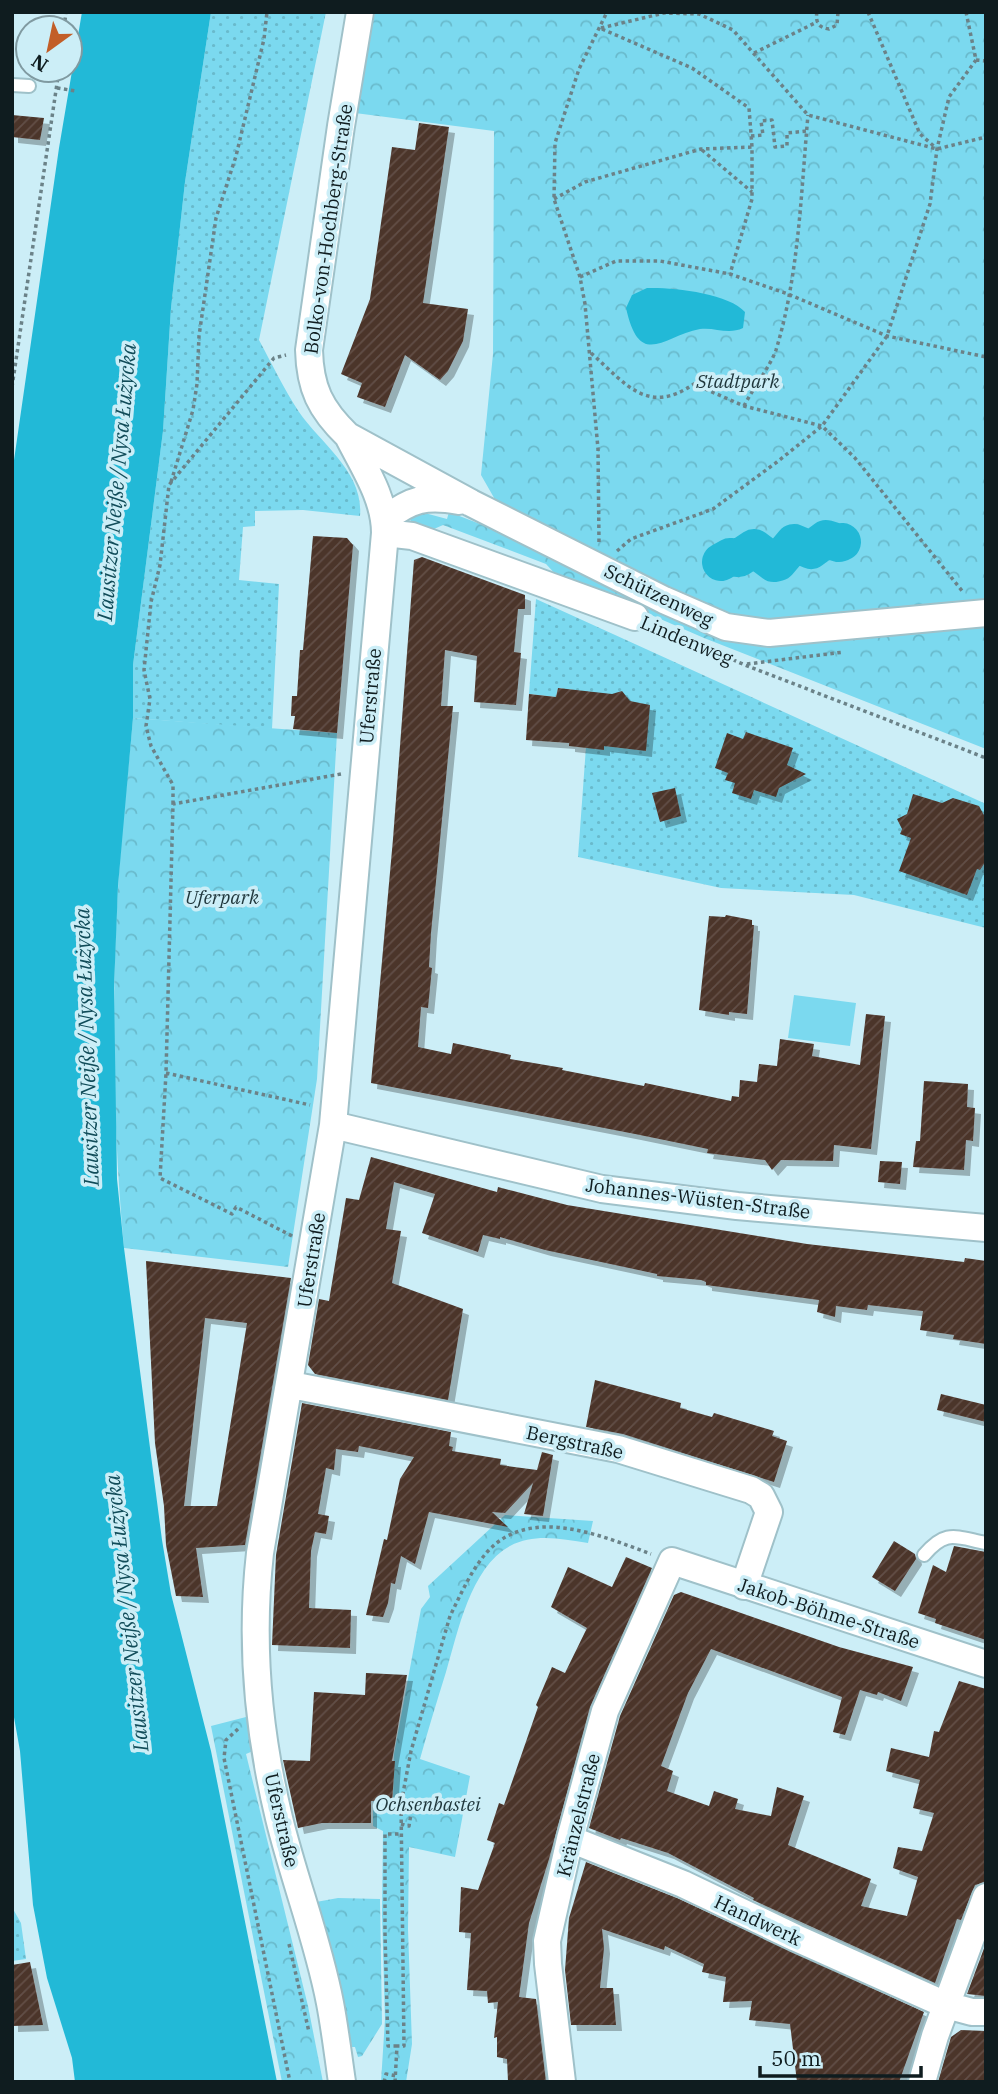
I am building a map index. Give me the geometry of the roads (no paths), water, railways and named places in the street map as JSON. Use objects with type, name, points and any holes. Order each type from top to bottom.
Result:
[{"type":"street","name":"Bolko-von-Hochberg-Straße","points":[[348,436],[332,421],[315,393],[309,350],[360,12]]},
{"type":"street","name":"Schützenweg","points":[[348,436],[471,503],[699,617],[726,627],[769,633],[983,613]]},
{"type":"street","name":"Uferstraße","points":[[342,2082],[329,2001],[279,1817],[262,1723],[257,1689],[256,1592],[260,1553],[334,1118],[385,526],[379,497],[348,436]]},
{"type":"street","name":"Schützenweg","points":[[385,526],[403,506],[420,499],[471,503]]},
{"type":"street","name":"Lindenweg","points":[[385,526],[635,617]]},
{"type":"street","name":"Johannes-Wüsten-Straße","points":[[334,1118],[602,1189],[737,1206],[986,1228]]},
{"type":"street","name":"Bergstraße","points":[[290,1385],[618,1449],[751,1490],[761,1496],[769,1511],[744,1586]]},
{"type":"street","name":"Jakob-Böhme-Straße","points":[[673,1561],[986,1664]]},
{"type":"street","name":"Kränzelstraße","points":[[562,2082],[548,1964],[548,1941],[570,1839],[605,1711],[673,1561]]},
{"type":"street","name":"Handwerk","points":[[570,1839],[683,1884],[946,2005],[972,2012],[986,2012]]},
{"type":"street","points":[[922,2082],[946,2005],[986,1897]]},
{"type":"lane","points":[[12,85],[29,86]]},
{"type":"lane","points":[[924,1555],[936,1541],[946,1537],[986,1542]]},
{"type":"water","name":"Lausitzer Neiße / Nysa Łużycka","points":[[211,12],[185,182],[171,308],[163,431],[133,665],[133,718],[118,886],[114,988],[117,1179],[171,1594],[211,1751],[277,2082],[75,2082],[72,2058],[47,1978],[33,1905],[20,1751],[12,1706],[12,474],[70,84],[84,84],[84,14],[82,14]]},
{"type":"water","points":[[647,288],[684,290],[726,300],[745,312],[743,328],[732,331],[700,329],[664,342],[646,344],[638,338],[626,308],[632,295]]},
{"type":"waterway","points":[[721,562],[730,557],[739,558],[754,548],[774,563],[778,562],[794,543],[811,550],[826,539],[842,542]]},
{"type":"park label","name":"Stadtpark","points":[[738,381]]},
{"type":"park label","name":"Uferpark","points":[[222,897]]},
{"type":"park label","name":"Ochsenbastei","points":[[428,1804]]}]
